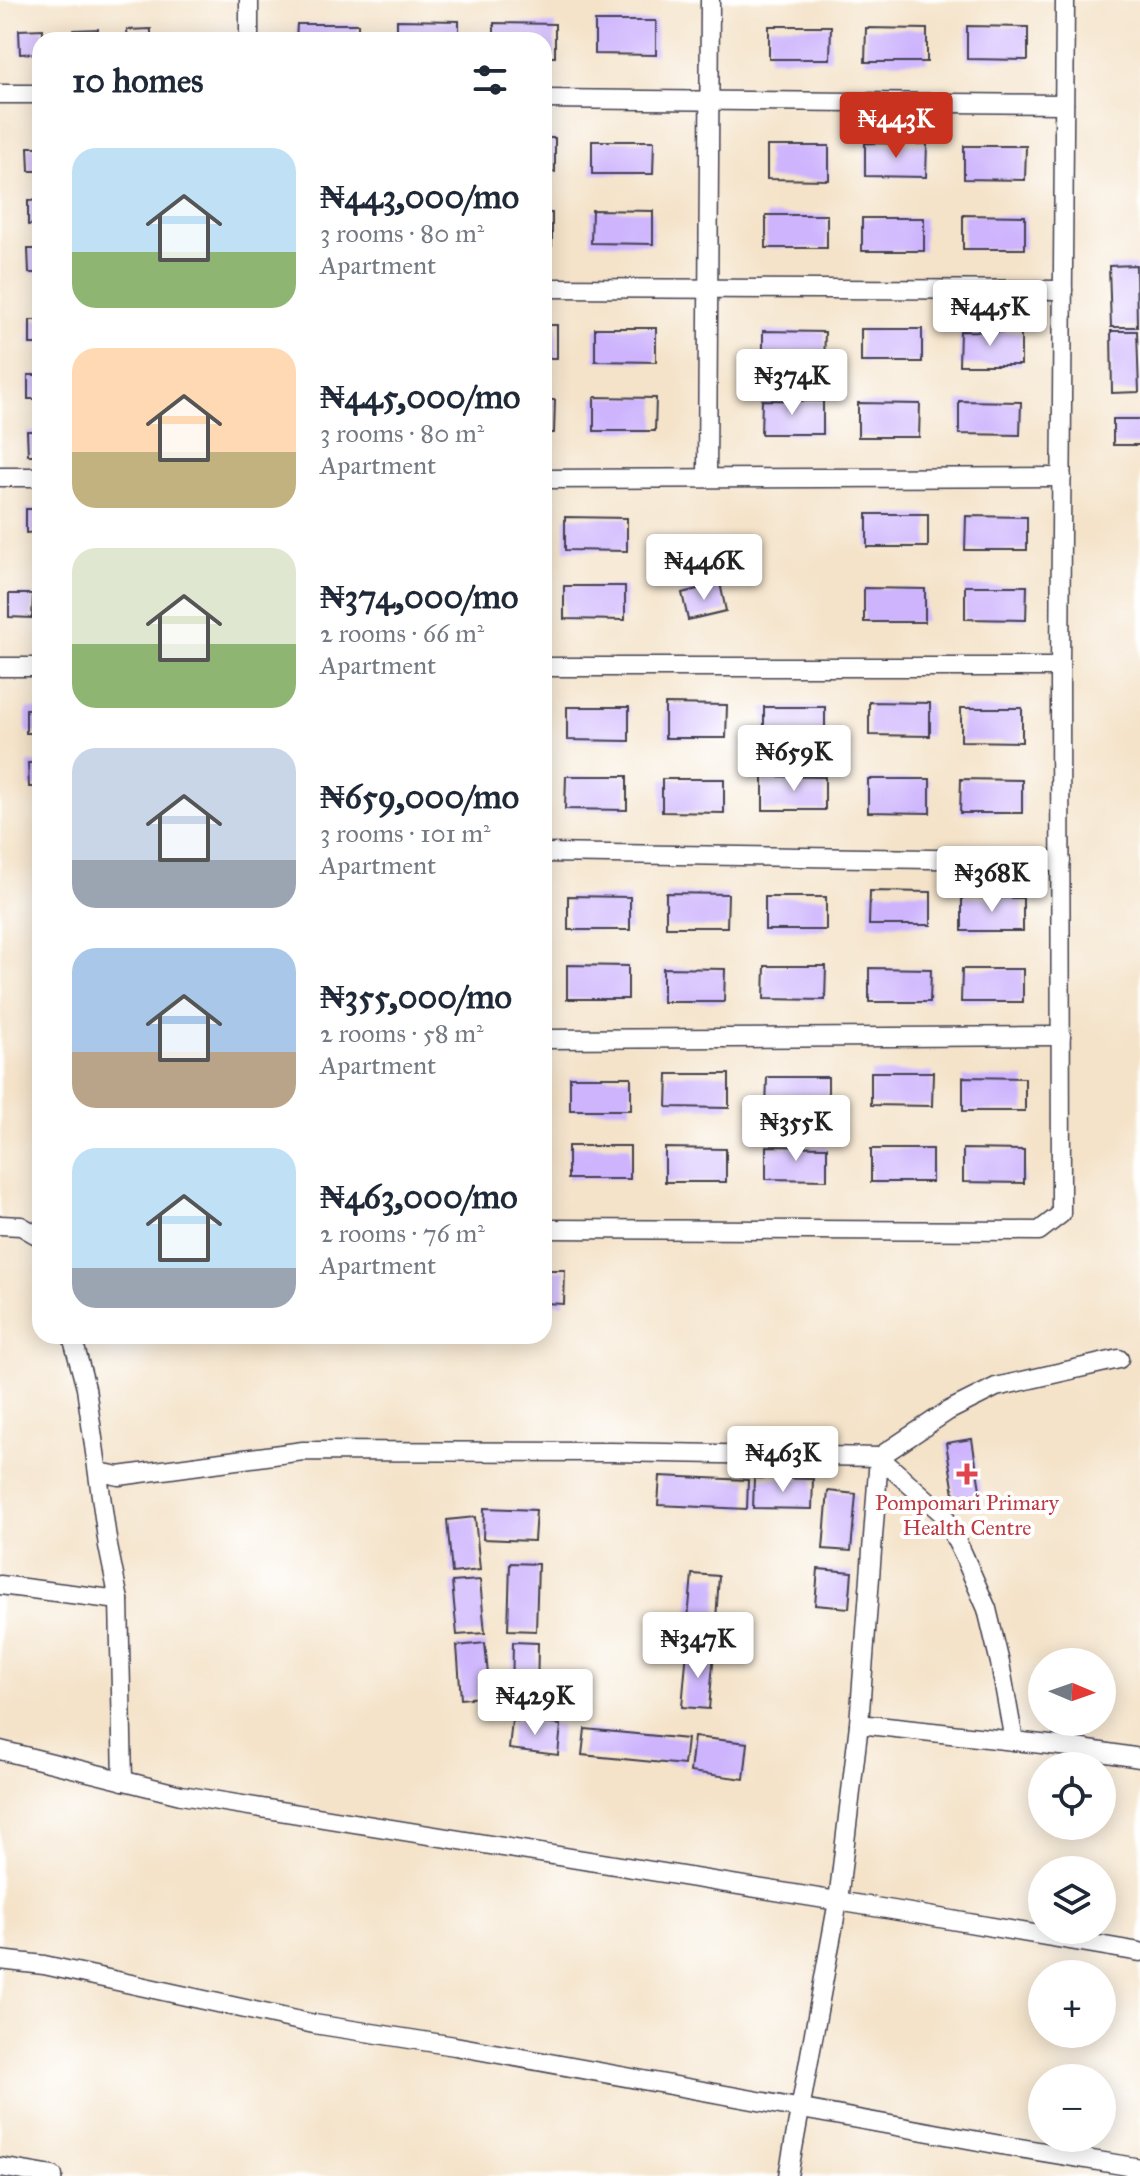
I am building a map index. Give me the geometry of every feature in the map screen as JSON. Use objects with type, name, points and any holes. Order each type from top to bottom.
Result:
[{"type":"street","points":[[249,0],[249,32]]},
{"type":"street","points":[[707,478],[710,0]]},
{"type":"street","points":[[552,1229],[1039,1231],[1061,1214],[1060,667],[1065,0]]},
{"type":"street","points":[[0,94],[32,94]]},
{"type":"street","points":[[552,99],[1064,104]]},
{"type":"street","points":[[552,288],[1063,290]]},
{"type":"street","points":[[0,477],[32,477]]},
{"type":"street","points":[[552,479],[1062,477]]},
{"type":"street","points":[[0,667],[32,667]]},
{"type":"street","points":[[552,667],[1060,667]]},
{"type":"street","points":[[552,853],[1061,861]]},
{"type":"street","points":[[552,1039],[1061,1036]]},
{"type":"street","points":[[0,1225],[21,1226],[32,1232]]},
{"type":"street","points":[[74,1344],[86,1388],[93,1451],[119,1600],[123,1781]]},
{"type":"street","points":[[99,1472],[119,1476],[303,1451],[879,1457],[948,1411],[996,1387],[1119,1359]]},
{"type":"street","points":[[788,2176],[838,1901],[859,1724],[879,1457]]},
{"type":"street","points":[[879,1457],[943,1514],[963,1554],[987,1609],[1014,1741]]},
{"type":"street","points":[[0,1585],[119,1600]]},
{"type":"street","points":[[859,1724],[1140,1758]]},
{"type":"street","points":[[0,1750],[181,1795],[1140,1952]]},
{"type":"street","points":[[0,1960],[44,1965],[314,2024],[455,2046],[1140,2168]]},
{"type":"street","points":[[0,2167],[53,2176]]},
{"type":"building","points":[[397,20],[459,21],[459,32],[397,32]]},
{"type":"building","points":[[595,21],[656,21],[656,55],[595,54]]},
{"type":"building","points":[[494,23],[555,24],[555,57],[552,57],[552,32],[494,32]]},
{"type":"building","points":[[297,24],[358,24],[358,32],[296,32]]},
{"type":"building","points":[[769,26],[831,26],[830,59],[769,59]]},
{"type":"building","points":[[967,26],[1028,27],[1028,60],[967,59]]},
{"type":"building","points":[[866,28],[927,29],[927,62],[865,62]]},
{"type":"building","points":[[43,29],[43,32],[32,32],[32,53],[20,54],[19,30]]},
{"type":"building","points":[[98,29],[98,32],[74,32]]},
{"type":"building","points":[[151,29],[151,32],[127,32]]},
{"type":"building","points":[[552,138],[555,138],[555,172],[552,172]]},
{"type":"building","points":[[592,141],[654,141],[653,174],[592,174]]},
{"type":"building","points":[[865,143],[927,144],[926,177],[865,176]]},
{"type":"building","points":[[767,146],[829,146],[829,180],[767,179]]},
{"type":"building","points":[[964,146],[1026,146],[1025,180],[964,179]]},
{"type":"building","points":[[28,147],[32,147],[32,171],[29,171]]},
{"type":"building","points":[[28,201],[32,201],[32,225],[28,225]]},
{"type":"building","points":[[592,210],[653,211],[653,244],[591,243]]},
{"type":"building","points":[[766,215],[827,215],[827,248],[766,248]]},
{"type":"building","points":[[963,215],[1025,216],[1025,249],[963,249]]},
{"type":"building","points":[[862,218],[924,218],[924,251],[862,251]]},
{"type":"building","points":[[28,249],[32,249],[32,273],[29,273]]},
{"type":"building","points":[[1136,265],[1137,327],[1111,327],[1109,266]]},
{"type":"building","points":[[30,320],[32,320],[32,344]]},
{"type":"building","points":[[552,325],[557,325],[557,358],[552,358]]},
{"type":"building","points":[[595,328],[656,328],[656,362],[595,361]]},
{"type":"building","points":[[861,329],[922,329],[922,362],[861,362]]},
{"type":"building","points":[[763,331],[825,332],[824,365],[763,365]]},
{"type":"building","points":[[960,331],[1021,332],[1021,365],[959,365]]},
{"type":"building","points":[[1111,331],[1137,331],[1139,392],[1112,393]]},
{"type":"building","points":[[28,375],[32,375],[32,399],[28,399]]},
{"type":"building","points":[[594,397],[656,398],[655,431],[594,431]]},
{"type":"building","points":[[552,400],[555,400],[552,433]]},
{"type":"building","points":[[762,400],[823,401],[823,434],[761,434]]},
{"type":"building","points":[[959,401],[1021,402],[1020,435],[959,434]]},
{"type":"building","points":[[858,403],[920,404],[919,437],[858,437]]},
{"type":"building","points":[[1113,419],[1140,419],[1140,445],[1113,445]]},
{"type":"building","points":[[27,431],[32,431],[32,455],[28,455]]},
{"type":"building","points":[[26,509],[32,509],[32,533],[26,533]]},
{"type":"building","points":[[867,514],[928,514],[928,547],[867,547]]},
{"type":"building","points":[[966,516],[1027,517],[1027,550],[965,550]]},
{"type":"building","points":[[565,517],[627,518],[627,551],[565,550]]},
{"type":"building","points":[[720,583],[726,611],[688,620],[682,593]]},
{"type":"building","points":[[564,586],[625,586],[625,620],[564,619]]},
{"type":"building","points":[[965,586],[1027,586],[1026,620],[965,619]]},
{"type":"building","points":[[864,588],[925,589],[925,622],[864,622]]},
{"type":"building","points":[[9,594],[32,594],[32,618],[9,617]]},
{"type":"building","points":[[869,702],[930,703],[930,736],[869,735]]},
{"type":"building","points":[[665,704],[727,705],[726,738],[665,738]]},
{"type":"building","points":[[567,707],[629,707],[629,741],[567,740]]},
{"type":"building","points":[[764,707],[825,707],[825,741],[764,740]]},
{"type":"building","points":[[961,708],[1022,708],[1022,742],[961,741]]},
{"type":"building","points":[[26,709],[32,709],[32,733],[26,733]]},
{"type":"building","points":[[28,763],[32,763],[32,787],[29,787]]},
{"type":"building","points":[[566,776],[627,776],[627,810],[565,809]]},
{"type":"building","points":[[763,776],[825,777],[825,810],[763,810]]},
{"type":"building","points":[[662,779],[724,779],[724,813],[662,812]]},
{"type":"building","points":[[868,779],[930,779],[930,813],[868,812]]},
{"type":"building","points":[[961,779],[1022,780],[1022,813],[960,813]]},
{"type":"building","points":[[870,891],[931,892],[931,925],[869,925]]},
{"type":"building","points":[[666,893],[728,894],[727,927],[666,927]]},
{"type":"building","points":[[568,896],[630,897],[630,930],[568,930]]},
{"type":"building","points":[[765,897],[826,897],[826,930],[765,930]]},
{"type":"building","points":[[962,897],[1023,898],[1023,931],[962,931]]},
{"type":"building","points":[[567,965],[628,966],[628,999],[567,999]]},
{"type":"building","points":[[765,966],[826,966],[825,1000],[764,999]]},
{"type":"building","points":[[663,968],[725,969],[724,1002],[663,1002]]},
{"type":"building","points":[[869,968],[931,969],[930,1002],[869,1002]]},
{"type":"building","points":[[962,969],[1023,969],[1023,1002],[961,1002]]},
{"type":"building","points":[[871,1072],[933,1072],[932,1106],[871,1105]]},
{"type":"building","points":[[668,1074],[729,1074],[729,1108],[667,1107]]},
{"type":"building","points":[[570,1077],[631,1077],[631,1110],[570,1110]]},
{"type":"building","points":[[767,1077],[828,1077],[828,1110],[766,1110]]},
{"type":"building","points":[[963,1077],[1025,1078],[1025,1111],[963,1111]]},
{"type":"building","points":[[568,1146],[630,1146],[630,1179],[568,1179]]},
{"type":"building","points":[[766,1146],[827,1147],[827,1180],[766,1179]]},
{"type":"building","points":[[665,1148],[726,1149],[726,1182],[665,1182]]},
{"type":"building","points":[[871,1149],[932,1149],[932,1182],[871,1182]]},
{"type":"building","points":[[963,1149],[1024,1150],[1024,1183],[963,1182]]},
{"type":"building","points":[[552,1270],[565,1270],[564,1304],[552,1303]]},
{"type":"building","points":[[972,1439],[982,1502],[956,1506],[946,1443]]},
{"type":"building","points":[[660,1476],[748,1480],[747,1509],[658,1505]]},
{"type":"building","points":[[754,1478],[813,1479],[812,1509],[753,1508]]},
{"type":"building","points":[[828,1491],[856,1494],[851,1551],[823,1549]]},
{"type":"building","points":[[484,1508],[536,1510],[534,1541],[483,1539]]},
{"type":"building","points":[[475,1517],[480,1570],[452,1573],[447,1520]]},
{"type":"building","points":[[510,1563],[538,1564],[536,1631],[508,1630]]},
{"type":"building","points":[[818,1569],[852,1572],[849,1608],[815,1605]]},
{"type":"building","points":[[692,1574],[719,1576],[715,1634],[687,1631]]},
{"type":"building","points":[[480,1580],[485,1633],[457,1635],[452,1582]]},
{"type":"building","points":[[513,1642],[538,1643],[537,1700],[512,1700]]},
{"type":"building","points":[[485,1643],[490,1696],[461,1699],[457,1646]]},
{"type":"building","points":[[687,1650],[714,1652],[709,1709],[682,1707]]},
{"type":"building","points":[[512,1720],[561,1725],[558,1755],[509,1749]]},
{"type":"building","points":[[585,1729],[687,1739],[684,1765],[582,1755]]},
{"type":"building","points":[[694,1737],[748,1743],[744,1779],[690,1772]]},
{"type":"place","name":"Pompomari Primary Health Centre","points":[[967,1474]]}]
